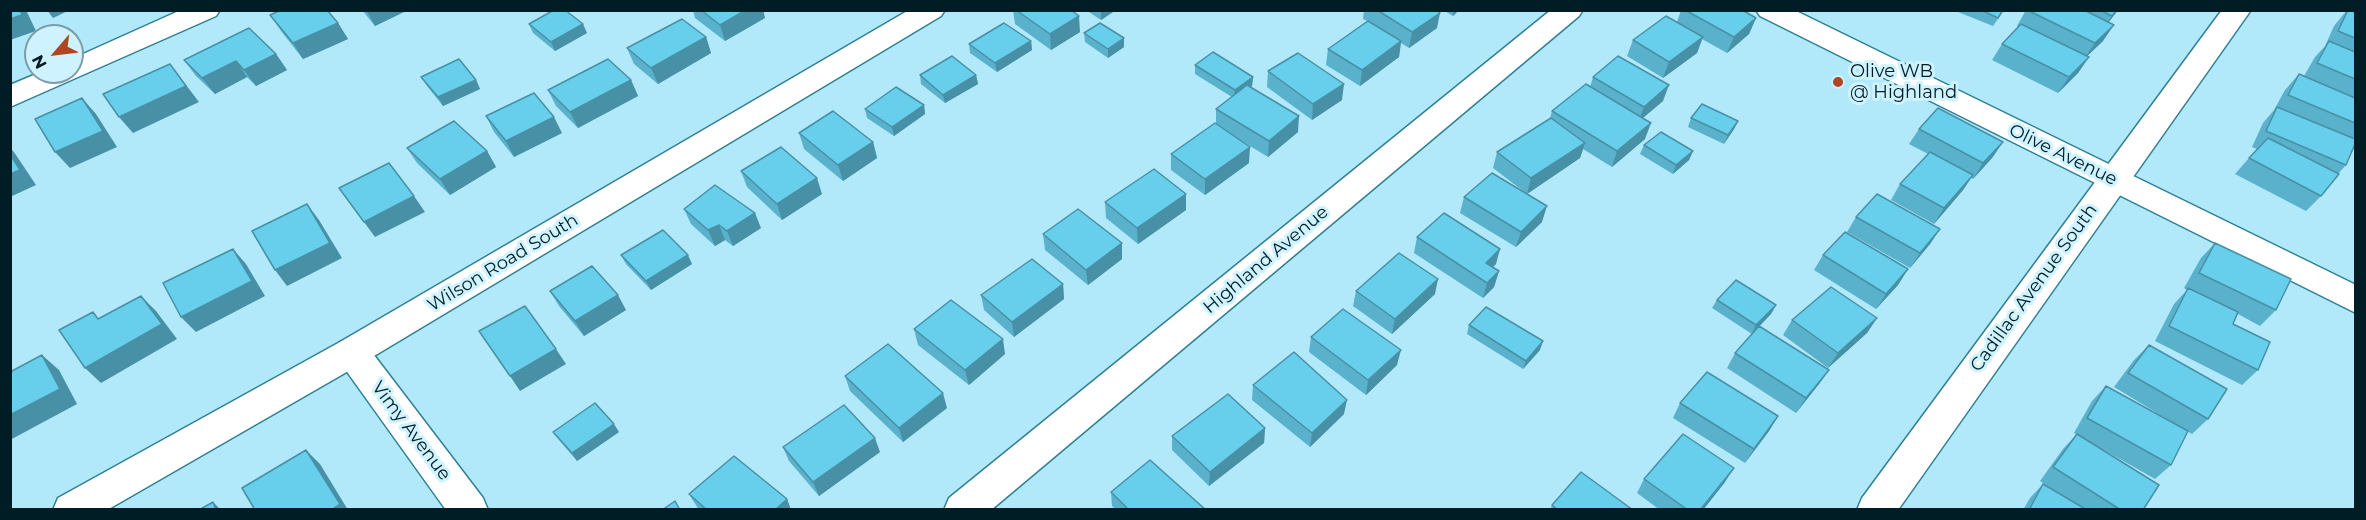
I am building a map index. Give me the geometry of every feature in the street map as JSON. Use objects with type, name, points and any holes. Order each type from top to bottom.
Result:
[{"type":"street","points":[[84,65],[206,10]]},
{"type":"street","name":"Wilson Road South","points":[[72,510],[352,352],[931,10]]},
{"type":"street","name":"Highland Avenue","points":[[963,510],[1569,10]]},
{"type":"street","name":"Olive Avenue","points":[[1770,10],[2355,300]]},
{"type":"street","name":"Cadillac Avenue South","points":[[1876,510],[2112,180],[2237,10]]},
{"type":"street","points":[[10,97],[40,84]]},
{"type":"street","name":"Vimy Avenue","points":[[352,352],[469,510]]},
{"type":"building","points":[[10,10],[20,10],[22,15],[10,19]]},
{"type":"building","points":[[281,10],[327,10],[338,23],[293,43],[270,15]]},
{"type":"building","points":[[554,10],[565,10],[583,24],[551,42],[529,24]]},
{"type":"building","points":[[701,10],[746,10],[720,25]]},
{"type":"building","points":[[1016,10],[1071,10],[1079,16],[1050,34]]},
{"type":"building","points":[[1377,10],[1437,10],[1440,13],[1412,32]]},
{"type":"building","points":[[1685,10],[1742,10],[1756,18],[1734,37]]},
{"type":"building","points":[[1981,10],[2003,10],[1998,18]]},
{"type":"building","points":[[2027,10],[2084,10],[2114,25],[2095,43]]},
{"type":"building","points":[[2100,10],[2117,10],[2112,16]]},
{"type":"building","points":[[2348,10],[2355,12],[2355,38],[2338,31]]},
{"type":"building","points":[[1666,16],[1703,37],[1669,62],[1633,40]]},
{"type":"building","points":[[682,19],[706,37],[651,68],[627,48]]},
{"type":"building","points":[[1368,21],[1401,41],[1362,70],[1328,49]]},
{"type":"building","points":[[1004,23],[1031,41],[995,63],[969,44]]},
{"type":"building","points":[[1100,23],[1124,38],[1108,49],[1084,33]]},
{"type":"building","points":[[2021,24],[2089,57],[2069,77],[2002,44]]},
{"type":"building","points":[[249,28],[276,54],[244,70],[236,61],[202,78],[184,60]]},
{"type":"building","points":[[2329,41],[2355,52],[2355,79],[2317,63]]},
{"type":"building","points":[[1213,52],[1253,77],[1235,90],[1195,65]]},
{"type":"building","points":[[1298,53],[1344,84],[1313,104],[1268,71]]},
{"type":"building","points":[[952,56],[976,75],[943,95],[920,75]]},
{"type":"building","points":[[1618,56],[1669,85],[1644,107],[1593,77]]},
{"type":"building","points":[[459,59],[476,80],[438,97],[421,77]]},
{"type":"building","points":[[608,59],[631,80],[570,112],[548,90]]},
{"type":"building","points":[[170,64],[186,86],[119,117],[103,94]]},
{"type":"building","points":[[2299,74],[2355,98],[2355,123],[2288,95]]},
{"type":"building","points":[[1586,84],[1651,123],[1617,151],[1552,111]]},
{"type":"building","points":[[1247,85],[1299,116],[1269,141],[1216,109]]},
{"type":"building","points":[[896,87],[924,105],[892,127],[865,109]]},
{"type":"building","points":[[534,93],[554,117],[506,141],[486,116]]},
{"type":"building","points":[[82,98],[103,131],[55,152],[35,119]]},
{"type":"building","points":[[1702,104],[1738,121],[1728,135],[1691,118]]},
{"type":"building","points":[[2277,107],[2355,139],[2346,165],[2266,131]]},
{"type":"building","points":[[1938,108],[2003,142],[1983,163],[1919,129]]},
{"type":"building","points":[[833,111],[873,142],[838,165],[799,133]]},
{"type":"building","points":[[1551,118],[1585,143],[1531,178],[1497,152]]},
{"type":"building","points":[[454,121],[487,151],[440,179],[407,148]]},
{"type":"building","points":[[1215,123],[1250,147],[1205,179],[1171,154]]},
{"type":"building","points":[[1661,132],[1693,151],[1676,165],[1644,145]]},
{"type":"building","points":[[2268,138],[2339,174],[2321,196],[2249,158]]},
{"type":"building","points":[[781,147],[817,178],[777,204],[741,171]]},
{"type":"building","points":[[1930,152],[1973,175],[1944,208],[1900,184]]},
{"type":"building","points":[[10,154],[20,170],[10,174]]},
{"type":"building","points":[[389,163],[414,196],[364,222],[339,188]]},
{"type":"building","points":[[1154,169],[1186,194],[1137,228],[1105,202]]},
{"type":"building","points":[[1492,173],[1547,206],[1521,232],[1464,197]]},
{"type":"building","points":[[715,185],[755,213],[727,231],[719,225],[708,230],[684,209]]},
{"type":"building","points":[[1877,194],[1940,229],[1920,253],[1856,217]]},
{"type":"building","points":[[307,204],[330,243],[275,270],[252,231]]},
{"type":"building","points":[[1078,209],[1122,243],[1086,270],[1043,234]]},
{"type":"building","points":[[1444,213],[1500,249],[1486,263],[1499,271],[1487,283],[1417,237]]},
{"type":"building","points":[[663,230],[688,255],[646,281],[621,255]]},
{"type":"building","points":[[1845,232],[1908,269],[1886,294],[1823,255]]},
{"type":"building","points":[[2215,243],[2291,279],[2276,310],[2199,273]]},
{"type":"building","points":[[233,249],[252,281],[181,317],[163,283]]},
{"type":"building","points":[[1399,253],[1438,279],[1395,319],[1356,291]]},
{"type":"building","points":[[1032,259],[1063,284],[1012,322],[981,295]]},
{"type":"building","points":[[592,266],[618,295],[575,321],[550,291]]},
{"type":"building","points":[[1736,280],[1776,305],[1756,325],[1717,300]]},
{"type":"building","points":[[1831,287],[1877,318],[1838,353],[1792,320]]},
{"type":"building","points":[[2188,288],[2238,312],[2233,324],[2270,342],[2258,370],[2169,326]]},
{"type":"building","points":[[141,296],[162,324],[85,368],[59,330],[93,312],[98,319]]},
{"type":"building","points":[[951,300],[1003,339],[965,370],[914,329]]},
{"type":"building","points":[[525,306],[556,349],[510,376],[479,331]]},
{"type":"building","points":[[1486,307],[1543,341],[1526,361],[1469,325]]},
{"type":"building","points":[[1343,309],[1401,350],[1368,380],[1311,337]]},
{"type":"building","points":[[1759,326],[1829,370],[1806,398],[1735,353]]},
{"type":"building","points":[[888,344],[943,393],[899,428],[845,376]]},
{"type":"building","points":[[2149,345],[2227,389],[2208,419],[2128,373]]},
{"type":"building","points":[[1294,352],[1347,400],[1312,433],[1253,385]]},
{"type":"building","points":[[42,355],[60,389],[10,415],[10,372]]},
{"type":"building","points":[[1707,372],[1778,416],[1754,449],[1680,403]]},
{"type":"building","points":[[2106,386],[2188,431],[2171,465],[2087,418]]},
{"type":"building","points":[[1228,394],[1265,428],[1210,472],[1172,436]]},
{"type":"building","points":[[595,403],[614,424],[572,453],[553,432]]},
{"type":"building","points":[[844,405],[875,438],[813,482],[783,447]]},
{"type":"building","points":[[1683,434],[1734,468],[1700,510],[1688,510],[1644,479]]},
{"type":"building","points":[[2077,434],[2159,485],[2143,510],[2121,510],[2053,467]]},
{"type":"building","points":[[306,450],[340,504],[331,510],[255,510],[242,488]]},
{"type":"building","points":[[734,456],[787,499],[775,510],[707,510],[689,494]]},
{"type":"building","points":[[1150,460],[1206,510],[1129,510],[1111,492]]},
{"type":"building","points":[[1581,472],[1633,510],[1558,510],[1552,505]]},
{"type":"building","points":[[2043,484],[2087,510],[2029,510]]},
{"type":"building","points":[[675,501],[680,510],[662,510]]},
{"type":"building","points":[[213,502],[216,510],[199,510]]},
{"type":"place","name":"Olive WB @ Highland","points":[[1838,82]]}]
